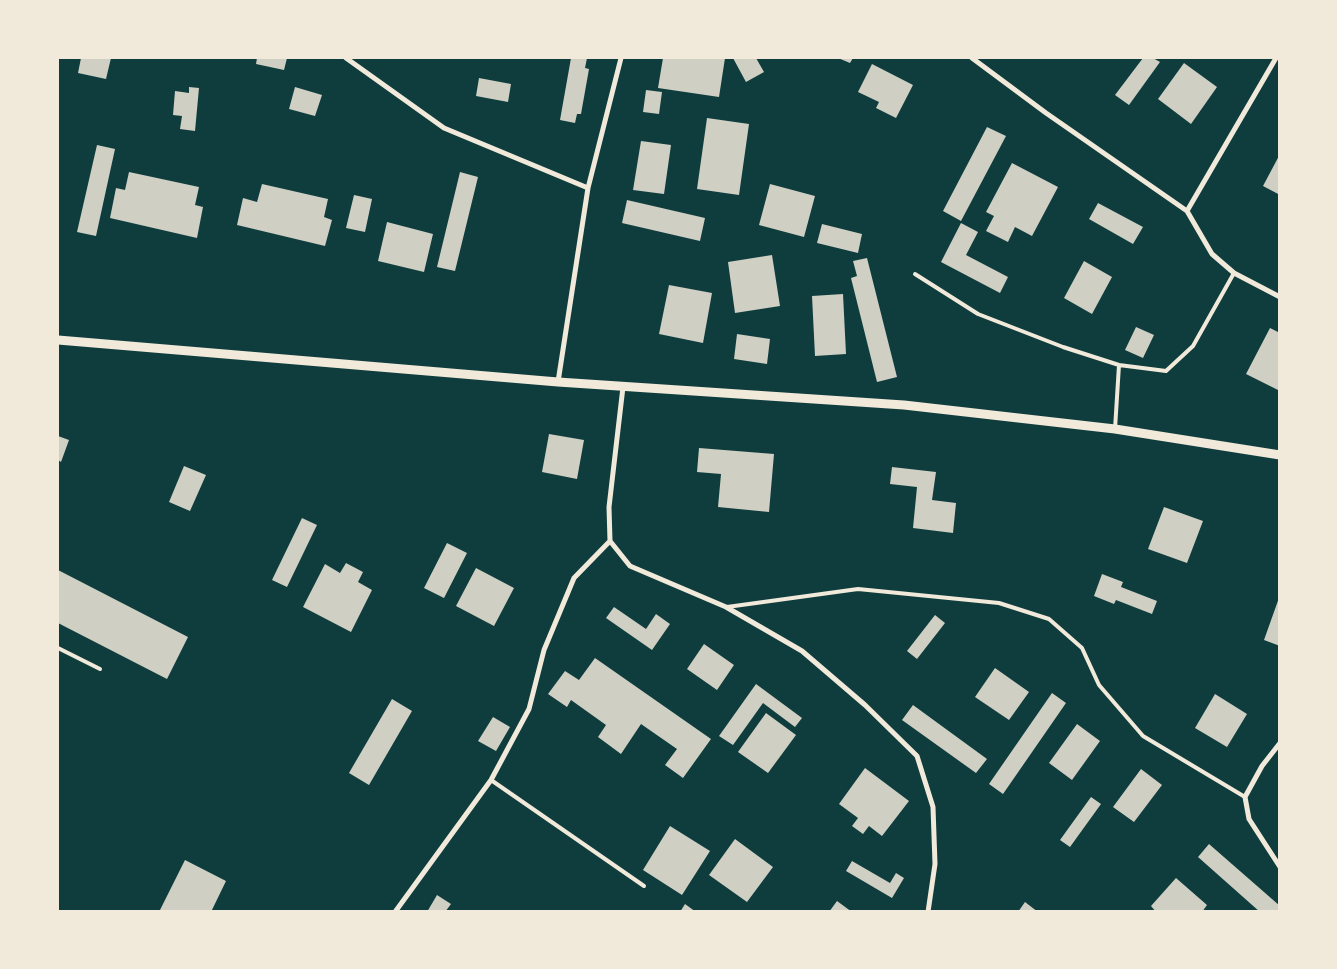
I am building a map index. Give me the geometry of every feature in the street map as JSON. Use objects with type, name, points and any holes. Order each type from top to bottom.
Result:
[{"type":"street","points":[[346,58],[444,128],[588,188]]},
{"type":"street","points":[[558,382],[588,188],[621,58]]},
{"type":"street","points":[[972,58],[1046,113],[1187,211],[1212,254],[1234,273],[1280,296]]},
{"type":"street","points":[[1187,211],[1276,58]]},
{"type":"street","points":[[58,340],[623,387],[904,405],[1115,429],[1280,455]]},
{"type":"street","points":[[623,387],[609,507],[610,541],[630,566],[726,607],[802,650],[865,705],[917,756],[933,807],[935,864],[928,912]]},
{"type":"street","points":[[394,912],[491,780],[529,709],[544,650],[574,578],[610,541]]},
{"type":"street","points":[[1280,743],[1262,766],[1245,797],[1248,818],[1280,867]]},
{"type":"lane","points":[[915,274],[978,314],[1063,347],[1118,364],[1166,372],[1194,346],[1234,273]]},
{"type":"lane","points":[[1115,429],[1118,364]]},
{"type":"lane","points":[[726,607],[858,589],[999,604],[1049,619],[1082,648],[1099,684],[1144,736],[1245,797]]},
{"type":"lane","points":[[58,648],[100,669]]},
{"type":"lane","points":[[491,780],[644,886]]},
{"type":"building","points":[[81,58],[111,58],[106,79],[78,73]]},
{"type":"building","points":[[257,58],[287,58],[284,70],[256,64]]},
{"type":"building","points":[[571,58],[587,58],[585,68],[589,69],[581,114],[577,114],[575,123],[560,120]]},
{"type":"building","points":[[663,58],[725,58],[719,97],[658,88]]},
{"type":"building","points":[[733,58],[756,58],[764,72],[746,82]]},
{"type":"building","points":[[838,58],[853,58],[850,63]]},
{"type":"building","points":[[1143,58],[1153,58],[1160,62],[1129,105],[1115,95]]},
{"type":"building","points":[[1184,63],[1217,87],[1191,124],[1158,99]]},
{"type":"building","points":[[872,64],[913,85],[896,118],[876,108],[879,102],[858,92]]},
{"type":"building","points":[[479,78],[511,84],[508,102],[476,96]]},
{"type":"building","points":[[189,87],[199,88],[195,131],[180,129],[182,116],[173,115],[175,91],[189,93]]},
{"type":"building","points":[[295,87],[322,95],[315,116],[289,109]]},
{"type":"building","points":[[646,90],[662,92],[659,114],[643,112]]},
{"type":"building","points":[[707,118],[749,124],[739,195],[697,189]]},
{"type":"building","points":[[987,127],[1006,136],[961,221],[943,211]]},
{"type":"building","points":[[641,141],[671,145],[664,194],[633,190]]},
{"type":"building","points":[[97,145],[115,149],[96,236],[77,232]]},
{"type":"building","points":[[1280,154],[1280,195],[1263,186]]},
{"type":"building","points":[[1012,163],[1058,187],[1032,236],[1015,227],[1008,242],[986,231],[994,216],[986,212]]},
{"type":"building","points":[[129,172],[199,187],[195,205],[203,207],[197,238],[110,218],[116,188],[125,190]]},
{"type":"building","points":[[460,172],[478,177],[455,271],[437,267]]},
{"type":"building","points":[[262,184],[328,199],[324,217],[332,220],[325,246],[237,225],[243,198],[257,202]]},
{"type":"building","points":[[770,184],[815,196],[804,237],[759,225]]},
{"type":"building","points":[[354,195],[372,199],[365,232],[346,228]]},
{"type":"building","points":[[627,200],[705,218],[700,241],[622,223]]},
{"type":"building","points":[[1098,203],[1143,227],[1133,244],[1089,219]]},
{"type":"building","points":[[387,222],[433,234],[424,272],[378,261]]},
{"type":"building","points":[[961,223],[978,232],[966,255],[1008,277],[1000,293],[941,262]]},
{"type":"building","points":[[822,224],[862,234],[858,253],[817,243]]},
{"type":"building","points":[[772,255],[780,306],[735,313],[728,262]]},
{"type":"building","points":[[867,258],[897,377],[877,382],[851,278],[857,276],[853,261]]},
{"type":"building","points":[[1084,261],[1112,277],[1092,314],[1064,298]]},
{"type":"building","points":[[669,285],[712,293],[703,343],[659,334]]},
{"type":"building","points":[[843,294],[846,354],[815,356],[812,296]]},
{"type":"building","points":[[1136,327],[1154,335],[1143,358],[1125,350]]},
{"type":"building","points":[[1270,328],[1280,333],[1280,391],[1246,374]]},
{"type":"building","points":[[737,334],[770,339],[767,364],[734,359]]},
{"type":"building","points":[[549,434],[584,440],[577,479],[542,472]]},
{"type":"building","points":[[58,436],[69,440],[61,462],[58,460]]},
{"type":"building","points":[[699,448],[774,454],[769,512],[718,507],[721,474],[697,472]]},
{"type":"building","points":[[184,466],[206,475],[190,511],[169,502]]},
{"type":"building","points":[[892,467],[936,472],[932,500],[956,503],[953,533],[913,528],[917,487],[890,484]]},
{"type":"building","points":[[1164,507],[1203,521],[1187,563],[1148,549]]},
{"type":"building","points":[[302,518],[317,525],[287,587],[272,580]]},
{"type":"building","points":[[447,543],[467,553],[444,598],[424,588]]},
{"type":"building","points":[[346,563],[363,572],[358,582],[372,590],[351,632],[303,607],[325,564],[340,573]]},
{"type":"building","points":[[476,568],[514,588],[494,626],[456,606]]},
{"type":"building","points":[[58,570],[188,637],[167,679],[58,623]]},
{"type":"building","points":[[1102,574],[1123,582],[1121,587],[1157,601],[1152,614],[1116,600],[1114,604],[1094,596]]},
{"type":"building","points":[[1280,595],[1280,646],[1264,640]]},
{"type":"building","points":[[614,607],[646,629],[656,614],[670,624],[652,650],[606,618]]},
{"type":"building","points":[[935,615],[945,623],[917,659],[907,651]]},
{"type":"building","points":[[704,644],[734,665],[717,690],[687,669]]},
{"type":"building","points":[[595,658],[711,739],[683,778],[665,765],[677,749],[641,724],[621,754],[598,737],[606,725],[571,700],[567,707],[548,694],[565,671],[579,680]]},
{"type":"building","points":[[995,668],[1029,692],[1009,720],[975,697]]},
{"type":"building","points":[[756,684],[802,718],[795,727],[763,703],[733,745],[719,736]]},
{"type":"building","points":[[1052,693],[1066,703],[1003,794],[989,784]]},
{"type":"building","points":[[1215,694],[1247,714],[1227,747],[1195,728]]},
{"type":"building","points":[[392,699],[412,711],[369,785],[349,773]]},
{"type":"building","points":[[913,705],[987,759],[976,773],[902,720]]},
{"type":"building","points":[[766,713],[796,735],[768,773],[738,752]]},
{"type":"building","points":[[493,717],[510,727],[496,751],[478,741]]},
{"type":"building","points":[[1077,724],[1100,741],[1072,780],[1049,763]]},
{"type":"building","points":[[865,768],[909,801],[882,836],[869,826],[863,834],[852,826],[858,818],[839,804]]},
{"type":"building","points":[[1141,769],[1162,785],[1134,822],[1113,807]]},
{"type":"building","points":[[1091,797],[1101,804],[1070,847],[1060,840]]},
{"type":"building","points":[[670,826],[710,851],[682,895],[643,870]]},
{"type":"building","points":[[735,839],[773,867],[747,902],[709,875]]},
{"type":"building","points":[[1209,844],[1280,906],[1278,912],[1260,912],[1198,857]]},
{"type":"building","points":[[185,860],[226,881],[211,912],[159,912]]},
{"type":"building","points":[[852,861],[890,883],[896,873],[904,878],[892,898],[846,871]]},
{"type":"building","points":[[1176,878],[1207,905],[1202,912],[1156,912],[1151,906]]},
{"type":"building","points":[[437,895],[451,904],[445,912],[427,912]]},
{"type":"building","points":[[837,901],[852,912],[829,912]]},
{"type":"building","points":[[1025,902],[1038,912],[1018,912]]},
{"type":"building","points":[[685,904],[696,912],[680,912]]}]
